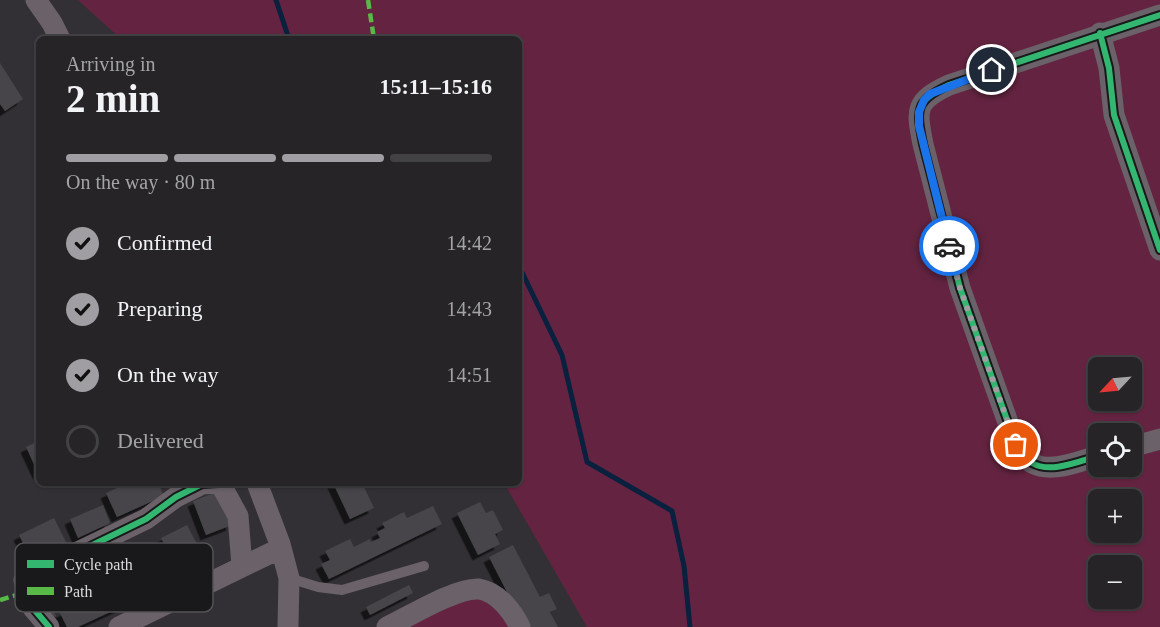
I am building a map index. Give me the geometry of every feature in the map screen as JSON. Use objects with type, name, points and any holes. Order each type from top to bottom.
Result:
[{"type":"street","points":[[36,0],[58,36]]},
{"type":"street","points":[[1088,459],[1061,466],[1045,467],[1033,464],[1016,445],[960,288],[923,144],[919,112],[924,100],[930,94],[949,85],[1100,33],[1160,15]]},
{"type":"street","points":[[1100,33],[1109,68],[1114,115],[1160,250]]},
{"type":"street","points":[[1142,444],[1160,439]]},
{"type":"street","points":[[97,543],[146,519],[176,497],[198,486]]},
{"type":"street","points":[[221,486],[238,516],[242,566]]},
{"type":"street","points":[[258,486],[281,548],[289,578],[288,627]]},
{"type":"street","points":[[213,580],[281,548]]},
{"type":"street","points":[[387,627],[454,594],[479,590],[496,597],[514,614],[520,627]]},
{"type":"street","points":[[36,612],[49,627]]},
{"type":"street","points":[[119,627],[149,612]]},
{"type":"lane","points":[[289,578],[318,587],[342,590],[424,566]]},
{"type":"shaded area","points":[[78,0],[1160,0],[1160,627],[587,627],[506,486],[522,486],[522,36],[118,36]]},
{"type":"shaded area","points":[[485,597],[513,627],[401,627],[458,600]]},
{"type":"building","points":[[0,63],[23,99],[5,111],[0,104]]},
{"type":"building","points":[[36,442],[36,469],[26,447]]},
{"type":"building","points":[[121,486],[159,486],[164,496],[117,517],[106,493]]},
{"type":"building","points":[[334,486],[363,486],[374,508],[350,519]]},
{"type":"building","points":[[219,491],[232,525],[206,535],[193,501]]},
{"type":"building","points":[[480,502],[486,513],[493,510],[503,530],[495,534],[500,544],[478,555],[457,513]]},
{"type":"building","points":[[103,505],[110,523],[78,538],[70,519]]},
{"type":"building","points":[[433,506],[442,524],[329,579],[321,564],[330,560],[325,551],[350,539],[354,547],[370,539],[371,542],[380,538],[377,532],[385,528],[382,523],[404,512],[407,518]]},
{"type":"building","points":[[54,518],[66,543],[23,543],[19,535]]},
{"type":"building","points":[[187,525],[196,543],[164,543],[161,538]]},
{"type":"building","points":[[513,545],[540,597],[549,593],[557,609],[550,612],[558,627],[525,627],[489,557]]},
{"type":"building","points":[[409,585],[413,593],[370,615],[366,607]]},
{"type":"building","points":[[45,612],[54,612],[56,616],[49,619]]},
{"type":"building","points":[[110,612],[78,627],[67,627],[60,613]]},
{"type":"waterway","points":[[276,0],[288,36]]},
{"type":"waterway","points":[[522,272],[562,355],[587,462],[672,511],[684,566],[690,627]]},
{"type":"marked path","points":[[368,0],[374,36]]},
{"type":"marked path","points":[[0,600],[15,595]]},
{"type":"cycle path","points":[[1088,459],[1065,466],[1040,466],[1025,457],[1016,445],[960,288],[923,144],[919,114],[924,101],[949,85],[1160,15]]},
{"type":"cycle path","points":[[1100,33],[1109,68],[1114,115],[1160,250]]},
{"type":"cycle path","points":[[97,543],[146,519],[176,497],[198,486]]},
{"type":"cycle path","points":[[36,612],[49,627]]},
{"type":"way so far","points":[[949,246],[960,288],[1016,445]]},
{"type":"route","points":[[949,246],[923,144],[919,112],[924,100],[930,94],[992,70]]}]
